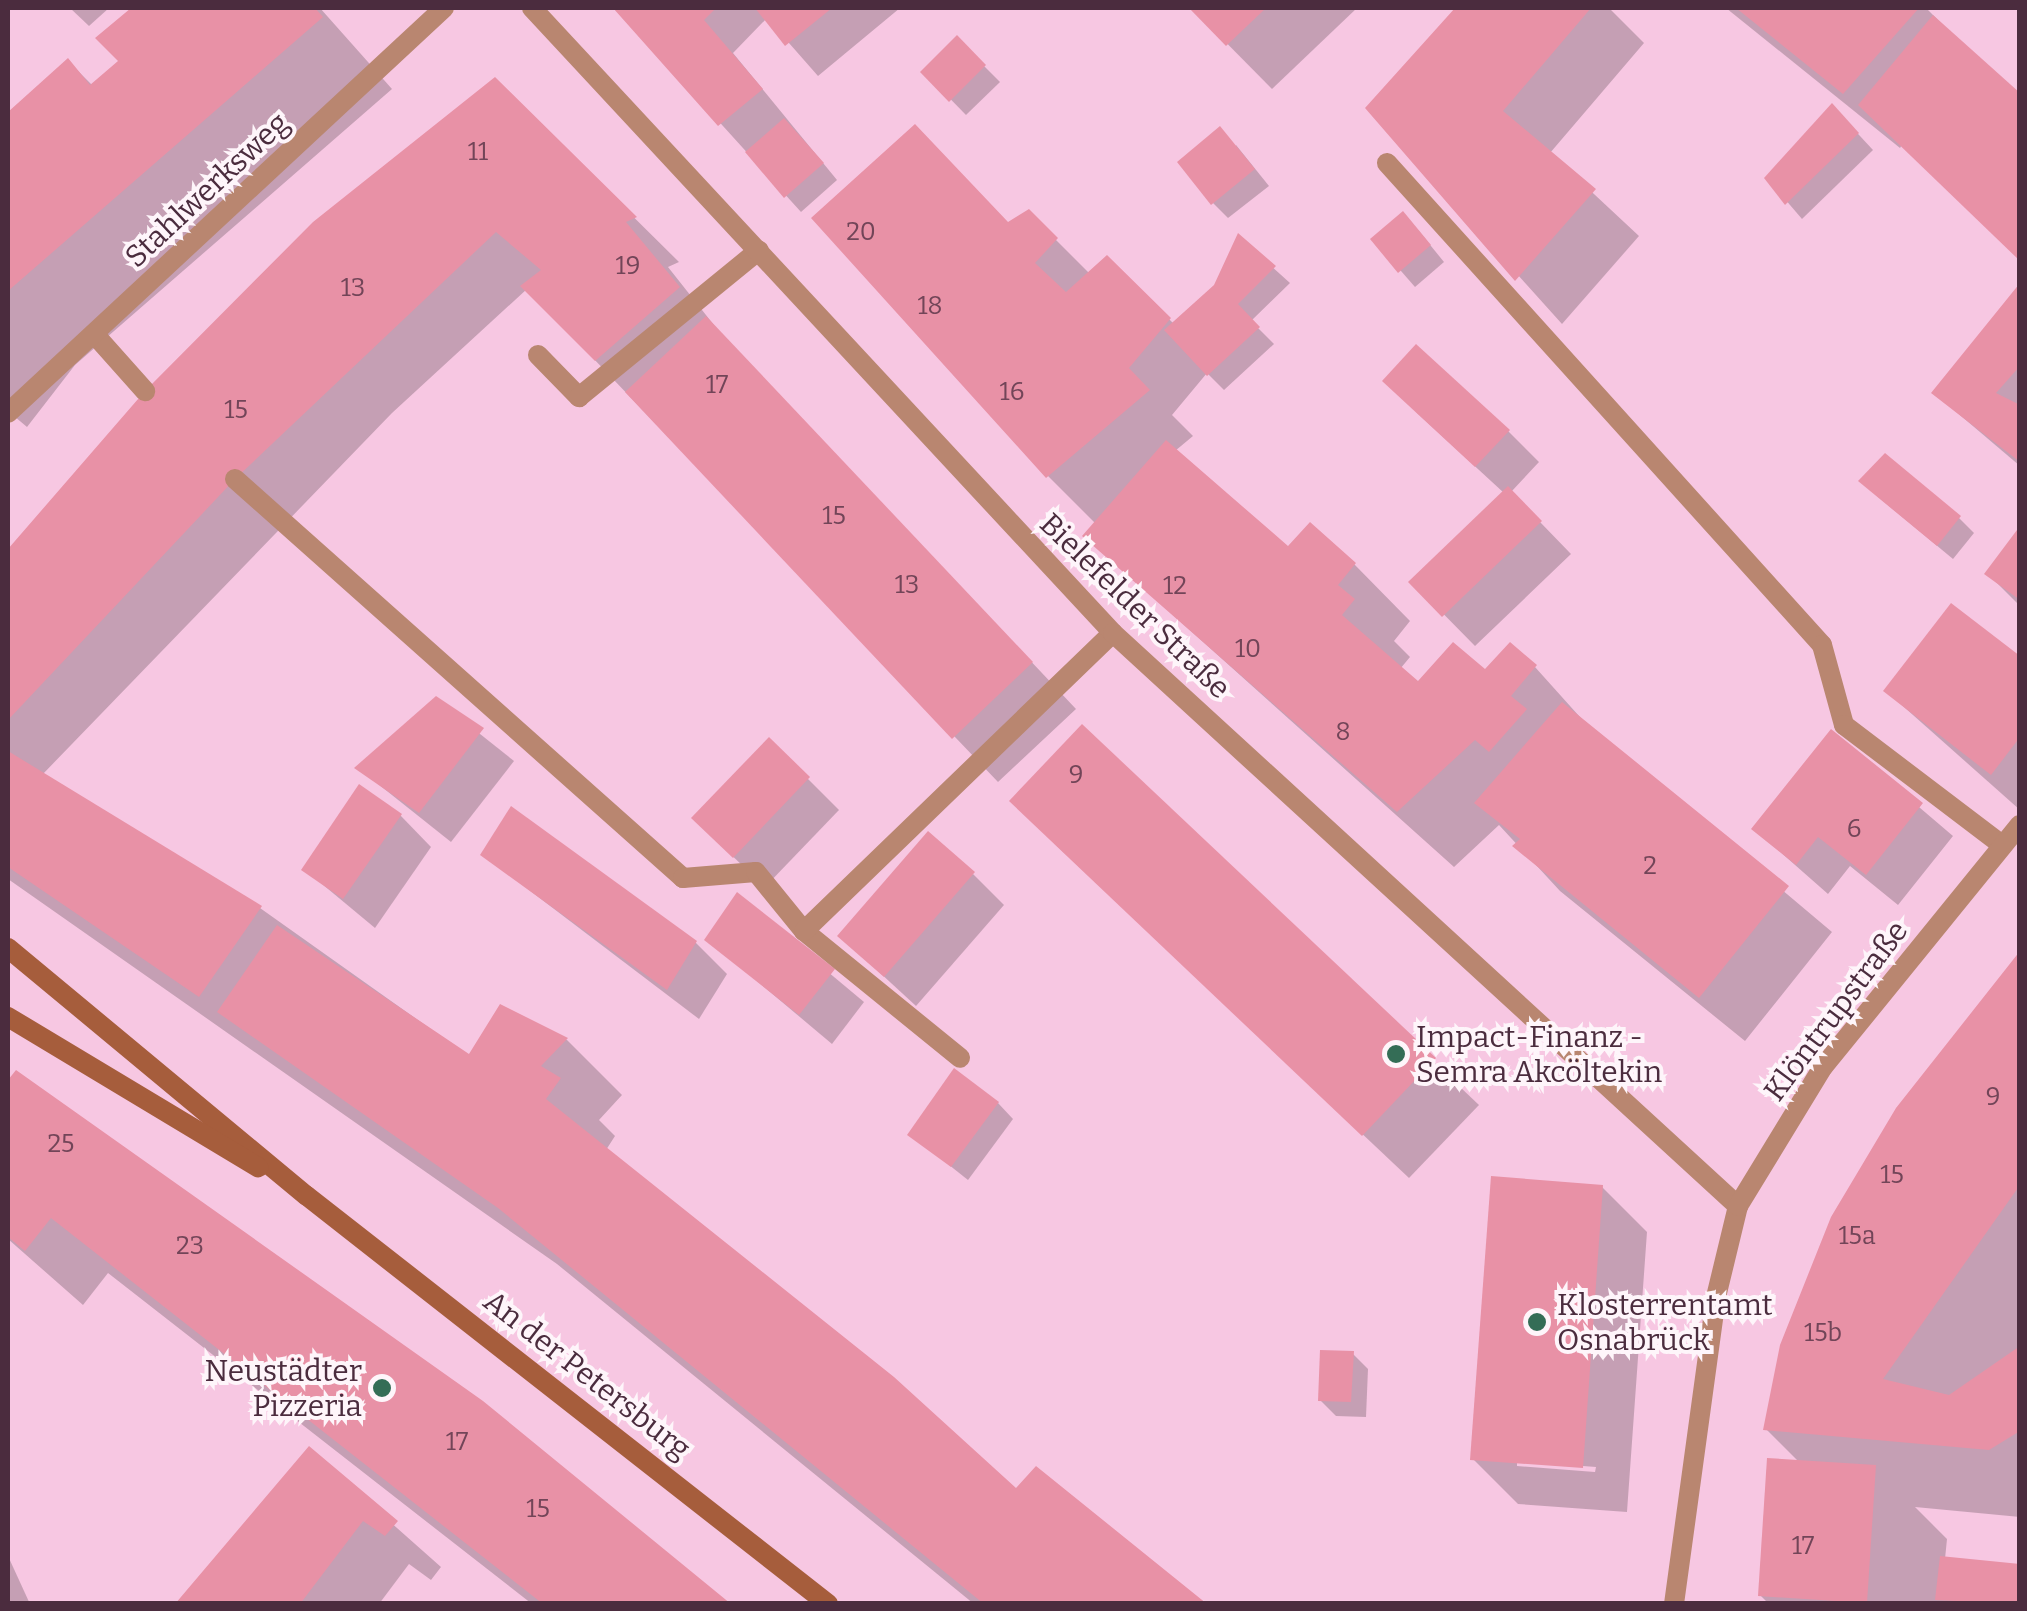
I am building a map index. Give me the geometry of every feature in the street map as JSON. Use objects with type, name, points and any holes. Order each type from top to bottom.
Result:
[{"type":"main road","name":"An der Petersburg","points":[[8,948],[307,1196],[828,1604]]},
{"type":"main road","name":"An der Petersburg","points":[[8,1018],[307,1196]]},
{"type":"street","name":"Stahlwerksweg","points":[[8,413],[96,336],[443,8]]},
{"type":"street","name":"Bielefelder Straße","points":[[532,8],[1114,633],[1738,1206]]},
{"type":"street","points":[[1387,163],[1822,645],[1844,725],[2002,846]]},
{"type":"street","points":[[538,355],[579,397],[759,250]]},
{"type":"street","points":[[96,336],[145,391]]},
{"type":"street","points":[[234,479],[682,878],[756,872],[804,931],[960,1058]]},
{"type":"street","points":[[804,931],[1114,633]]},
{"type":"street","name":"Klöntrupstraße","points":[[1674,1604],[1716,1297],[1738,1206],[1823,1067],[2020,825]]},
{"type":"building","points":[[131,8],[315,8],[323,17],[8,291],[8,112],[68,58],[90,85],[118,61],[95,38]]},
{"type":"building","points":[[613,8],[716,8],[704,20],[763,89],[718,126]]},
{"type":"building","points":[[755,8],[832,8],[785,46]]},
{"type":"building","points":[[1189,8],[1266,8],[1226,46]]},
{"type":"building","points":[[1455,8],[1591,8],[1503,111],[1596,189],[1515,281],[1365,108]]},
{"type":"building","points":[[1736,8],[1919,8],[1843,94]]},
{"type":"building","points":[[1933,15],[2020,93],[2020,261],[1858,105]]},
{"type":"building","points":[[957,35],[986,65],[949,102],[920,72]]},
{"type":"building","points":[[495,77],[637,217],[626,222],[680,287],[595,361],[520,286],[541,270],[496,232],[235,479],[8,720],[8,549],[145,391],[313,222]]},
{"type":"building","points":[[1832,103],[1859,133],[1785,205],[1764,178]]},
{"type":"building","points":[[784,118],[824,163],[784,198],[745,152]]},
{"type":"building","points":[[915,124],[1008,222],[1029,209],[1058,238],[1035,263],[1066,292],[1107,255],[1171,318],[1129,368],[1150,390],[1046,478],[811,218]]},
{"type":"building","points":[[1220,126],[1255,169],[1211,205],[1177,162]]},
{"type":"building","points":[[1403,211],[1431,245],[1398,273],[1370,239]]},
{"type":"building","points":[[1238,233],[1276,266],[1238,304],[1260,327],[1207,376],[1164,330],[1214,285]]},
{"type":"building","points":[[2020,283],[2020,366],[1996,393],[2020,405],[2020,462],[1931,393]]},
{"type":"building","points":[[706,316],[1033,662],[952,739],[625,392]]},
{"type":"building","points":[[1416,344],[1510,430],[1475,467],[1382,381]]},
{"type":"building","points":[[1166,440],[1288,546],[1310,522],[1356,563],[1338,585],[1355,599],[1342,615],[1418,681],[1453,642],[1485,669],[1510,642],[1537,665],[1511,696],[1527,709],[1489,752],[1475,740],[1397,812],[1082,536]]},
{"type":"building","points":[[1885,453],[1961,516],[1937,546],[1858,481]]},
{"type":"building","points":[[1508,486],[1542,521],[1442,617],[1408,582]]},
{"type":"building","points":[[2020,526],[2020,600],[1984,574]]},
{"type":"building","points":[[1951,603],[2020,656],[2020,737],[1991,775],[1883,691]]},
{"type":"building","points":[[436,696],[484,728],[419,813],[354,768]]},
{"type":"building","points":[[1562,702],[1789,886],[1699,998],[1512,846],[1520,839],[1474,803]]},
{"type":"building","points":[[1082,724],[1436,1058],[1362,1136],[1009,801]]},
{"type":"building","points":[[1831,729],[1923,803],[1866,875],[1818,837],[1796,865],[1751,829]]},
{"type":"building","points":[[769,737],[810,777],[733,858],[691,818]]},
{"type":"building","points":[[8,751],[262,906],[199,997],[8,867]]},
{"type":"building","points":[[359,784],[402,814],[343,899],[301,870]]},
{"type":"building","points":[[511,806],[697,941],[667,990],[480,855]]},
{"type":"building","points":[[928,831],[975,872],[884,977],[837,936]]},
{"type":"building","points":[[737,892],[835,969],[799,1015],[704,940]]},
{"type":"building","points":[[277,925],[469,1054],[500,1004],[568,1038],[541,1066],[561,1078],[546,1099],[894,1377],[1016,1488],[1036,1466],[1207,1604],[984,1604],[498,1208],[217,1012]]},
{"type":"building","points":[[2020,951],[2020,1185],[1883,1379],[1949,1395],[2020,1346],[2020,1431],[1989,1450],[1763,1430],[1780,1345],[1831,1217],[1896,1108]]},
{"type":"building","points":[[954,1068],[999,1102],[951,1167],[907,1135]]},
{"type":"building","points":[[16,1070],[483,1401],[731,1604],[543,1604],[51,1218],[25,1251],[8,1237],[8,1080]]},
{"type":"building","name":"Klosterrentamt Osnabrück","points":[[1491,1176],[1603,1185],[1583,1468],[1470,1460]]},
{"type":"building","points":[[1320,1350],[1354,1351],[1351,1402],[1318,1401]]},
{"type":"building","points":[[309,1446],[398,1521],[385,1536],[363,1521],[300,1604],[175,1604]]},
{"type":"building","points":[[1767,1458],[1876,1465],[1867,1603],[1758,1596]]},
{"type":"building","points":[[1940,1556],[2020,1564],[2020,1604],[1935,1600]]},
{"type":"place","name":"Impact-Finanz - Semra Akcöltekin","points":[[1396,1054]]},
{"type":"place","name":"Klosterrentamt Osnabrück","points":[[1537,1322]]},
{"type":"place","name":"Neustädter Pizzeria","points":[[382,1388]]}]
